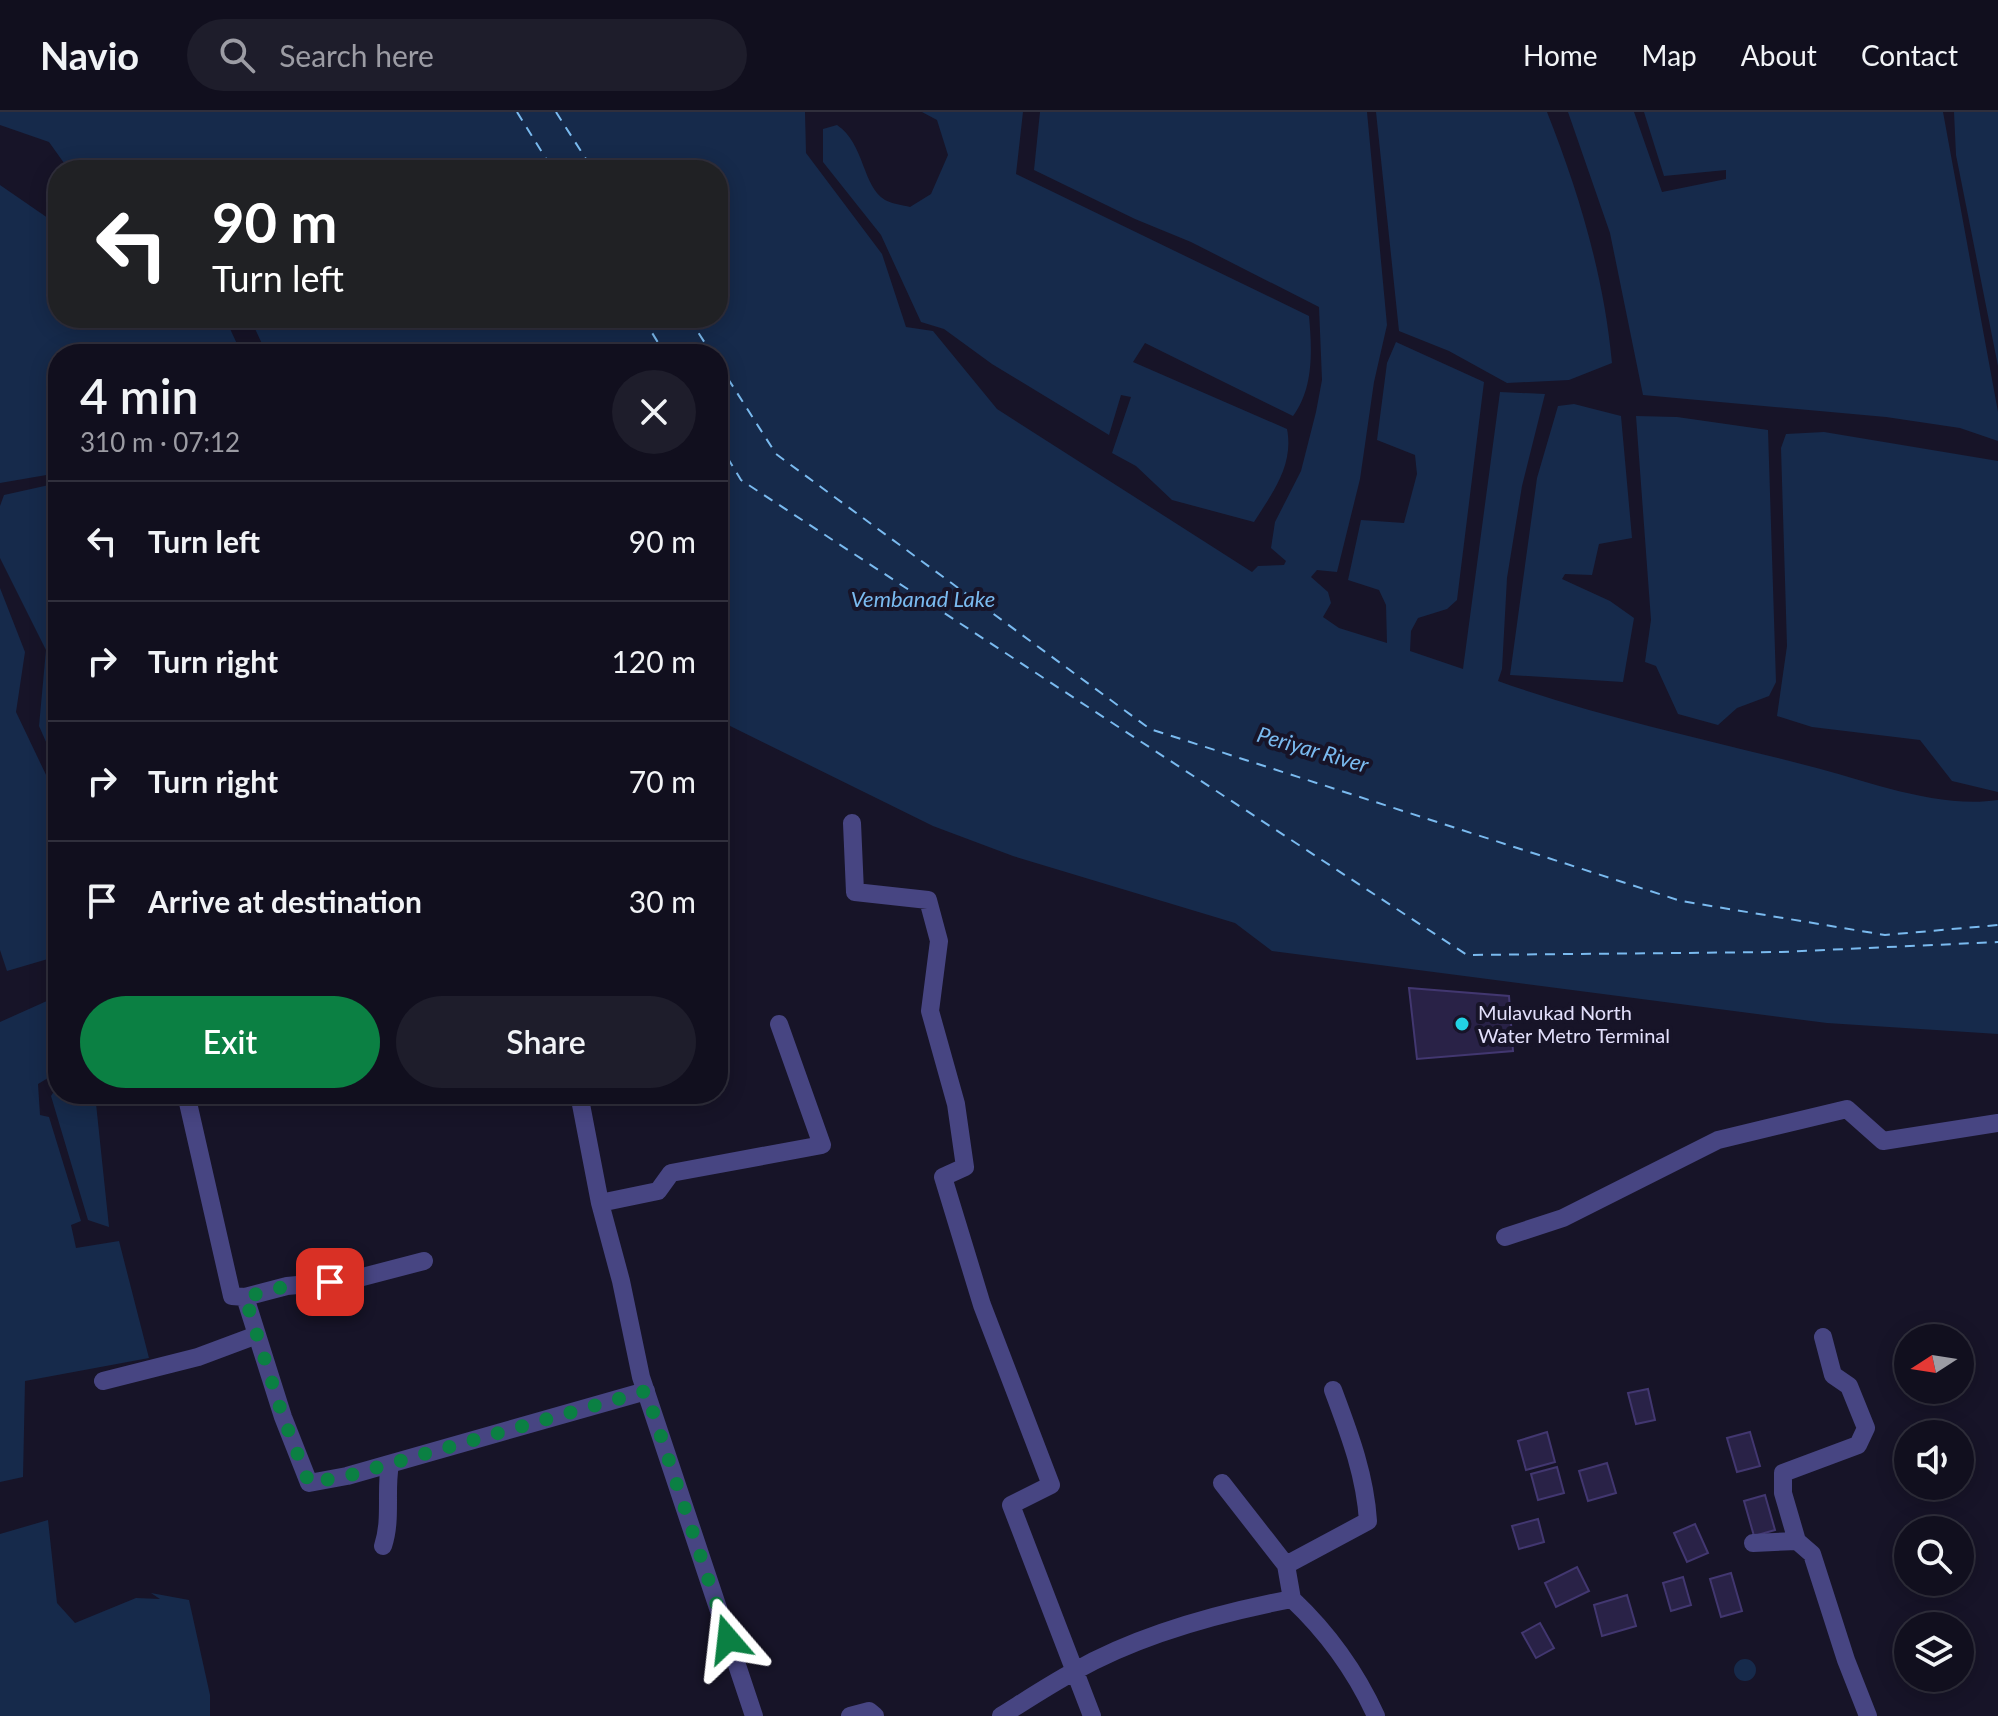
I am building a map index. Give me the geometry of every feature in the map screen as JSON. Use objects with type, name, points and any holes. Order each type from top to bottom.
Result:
[{"type":"street","points":[[852,823],[855,892],[928,900],[939,941],[930,1011],[956,1104],[965,1167],[943,1177],[982,1305],[1051,1485],[1011,1505],[1092,1716]]},
{"type":"street","points":[[600,1203],[658,1191],[671,1173],[822,1145],[779,1024]]},
{"type":"street","points":[[188,1104],[232,1296],[245,1297],[287,1286],[351,1280],[424,1261]]},
{"type":"street","points":[[581,1104],[600,1203],[646,1391],[754,1716]]},
{"type":"street","points":[[1505,1237],[1563,1218],[1718,1140],[1847,1109],[1883,1141],[1998,1123]]},
{"type":"street","points":[[245,1297],[309,1483],[390,1464],[646,1391]]},
{"type":"street","points":[[103,1381],[198,1357],[257,1335]]},
{"type":"street","points":[[1823,1337],[1833,1375],[1849,1386],[1866,1428],[1858,1445],[1783,1473],[1783,1493],[1797,1541],[1812,1554],[1868,1716]]},
{"type":"street","points":[[1286,1565],[1368,1521],[1366,1492],[1356,1452],[1333,1390]]},
{"type":"street","points":[[383,1546],[389,1529],[385,1489],[390,1464]]},
{"type":"street","points":[[1222,1483],[1286,1565],[1292,1599],[1318,1623],[1357,1679],[1376,1716]]},
{"type":"street","points":[[1753,1543],[1797,1541]]},
{"type":"street","points":[[1001,1716],[1075,1670],[1126,1647],[1223,1614],[1292,1599]]},
{"type":"street","points":[[850,1716],[869,1711],[875,1716]]},
{"type":"water","name":"Vembanad Lake","points":[[0,112],[805,112],[806,153],[882,254],[906,327],[933,331],[997,409],[1252,572],[1258,566],[1284,565],[1286,561],[1271,548],[1275,522],[1301,471],[1316,412],[1322,380],[1319,307],[1191,242],[1135,219],[1034,170],[1040,112],[1367,112],[1387,325],[1374,382],[1360,479],[1337,572],[1317,570],[1311,577],[1328,592],[1331,603],[1323,617],[1339,628],[1387,643],[1386,605],[1379,590],[1348,580],[1361,520],[1404,523],[1417,474],[1415,455],[1377,440],[1387,363],[1396,342],[1484,382],[1457,600],[1447,609],[1418,618],[1411,631],[1410,651],[1463,669],[1500,392],[1545,394],[1522,486],[1507,578],[1502,669],[1498,681],[1613,717],[1903,792],[1951,801],[1998,800],[1998,1034],[1827,1023],[1272,951],[1235,923],[1013,856],[933,826],[728,725],[728,344],[262,344],[255,328],[728,328],[728,160],[62,160],[49,142],[0,125]]},
{"type":"water","points":[[922,112],[1023,112],[1016,174],[1309,316],[1311,355],[1308,381],[1293,416],[1145,343],[1133,362],[1287,429],[1285,466],[1254,522],[1172,500],[1136,466],[1112,453],[1131,397],[1121,395],[1109,435],[992,364],[944,329],[921,322],[881,235],[823,162],[823,129],[837,125],[846,133],[877,194],[885,200],[910,207],[931,194],[948,155],[937,120]]},
{"type":"water","points":[[1376,112],[1547,112],[1570,173],[1588,235],[1603,298],[1612,363],[1569,380],[1507,383],[1449,351],[1399,331]]},
{"type":"water","points":[[1568,112],[1634,112],[1662,192],[1726,179],[1726,170],[1664,176],[1644,112],[1943,112],[1998,412],[1998,441],[1960,428],[1886,417],[1643,395],[1610,233]]},
{"type":"water","points":[[1954,112],[1998,112],[1998,366],[1956,155]]},
{"type":"water","points":[[0,185],[48,218],[48,328],[230,328],[237,344],[48,344],[48,475],[0,483]]},
{"type":"water","points":[[1574,404],[1621,416],[1632,538],[1599,544],[1592,575],[1565,574],[1562,579],[1610,601],[1634,618],[1623,682],[1510,675],[1537,478],[1558,406]]},
{"type":"water","points":[[1636,416],[1677,417],[1768,430],[1776,682],[1769,696],[1737,708],[1718,725],[1678,714],[1656,666],[1645,662],[1651,620]]},
{"type":"water","points":[[1824,432],[1998,461],[1998,792],[1952,781],[1920,740],[1812,727],[1777,716],[1787,646],[1781,448],[1786,434]]},
{"type":"water","points":[[48,485],[48,746],[39,726],[46,650],[0,558],[0,506],[4,495]]},
{"type":"water","points":[[0,588],[25,652],[16,712],[48,779],[48,959],[7,971],[0,950]]},
{"type":"water","points":[[48,1000],[48,1078],[38,1084],[40,1115],[49,1117],[81,1221],[71,1225],[76,1248],[119,1241],[149,1358],[25,1381],[23,1477],[0,1482],[0,1022]]},
{"type":"water","points":[[53,1104],[96,1104],[109,1227],[88,1220]]},
{"type":"water","points":[[48,1520],[57,1603],[75,1623],[136,1598],[160,1599],[151,1593],[189,1600],[210,1695],[210,1716],[0,1716],[0,1534]]},
{"type":"water","points":[[1745,1659],[1753,1662],[1756,1670],[1753,1678],[1745,1681],[1737,1678],[1734,1670],[1737,1662]]},
{"type":"building","name":"Mulavukad North Water Metro Terminal","points":[[1409,988],[1509,996],[1513,1051],[1417,1059]]},
{"type":"building","points":[[1648,1389],[1655,1420],[1636,1424],[1628,1393]]},
{"type":"building","points":[[1547,1432],[1555,1462],[1526,1470],[1518,1441]]},
{"type":"building","points":[[1750,1432],[1760,1466],[1737,1472],[1727,1438]]},
{"type":"building","points":[[1607,1463],[1616,1493],[1588,1501],[1579,1471]]},
{"type":"building","points":[[1557,1467],[1564,1493],[1538,1500],[1531,1474]]},
{"type":"building","points":[[1765,1495],[1775,1530],[1754,1536],[1744,1501]]},
{"type":"building","points":[[1538,1519],[1544,1542],[1519,1549],[1512,1526]]},
{"type":"building","points":[[1695,1524],[1708,1553],[1687,1562],[1674,1533]]},
{"type":"building","points":[[1577,1567],[1589,1591],[1556,1607],[1545,1583]]},
{"type":"building","points":[[1731,1573],[1742,1611],[1721,1617],[1710,1579]]},
{"type":"building","points":[[1683,1577],[1691,1605],[1671,1611],[1663,1583]]},
{"type":"building","points":[[1627,1595],[1636,1626],[1602,1636],[1594,1605]]},
{"type":"building","points":[[1540,1623],[1554,1648],[1536,1658],[1522,1633]]},
{"type":"ferry route","points":[[517,112],[547,160]]},
{"type":"ferry route","points":[[556,112],[587,160]]},
{"type":"ferry route","points":[[649,328],[659,344]]},
{"type":"ferry route","points":[[695,328],[706,344]]},
{"type":"ferry route","points":[[728,379],[776,454],[1150,729],[1681,901],[1885,935],[1998,925]]},
{"type":"ferry route","points":[[728,459],[741,480],[1467,955],[1781,952],[1998,942]]},
{"type":"place","name":"Mulavukad North Water Metro Terminal","points":[[1462,1024]]},
{"type":"route","points":[[330,1282],[287,1286],[245,1297],[283,1417],[309,1483],[347,1476],[549,1416],[646,1391],[728,1639]]},
{"type":"water label","name":"Periyar River","points":[[1313,749]]}]
